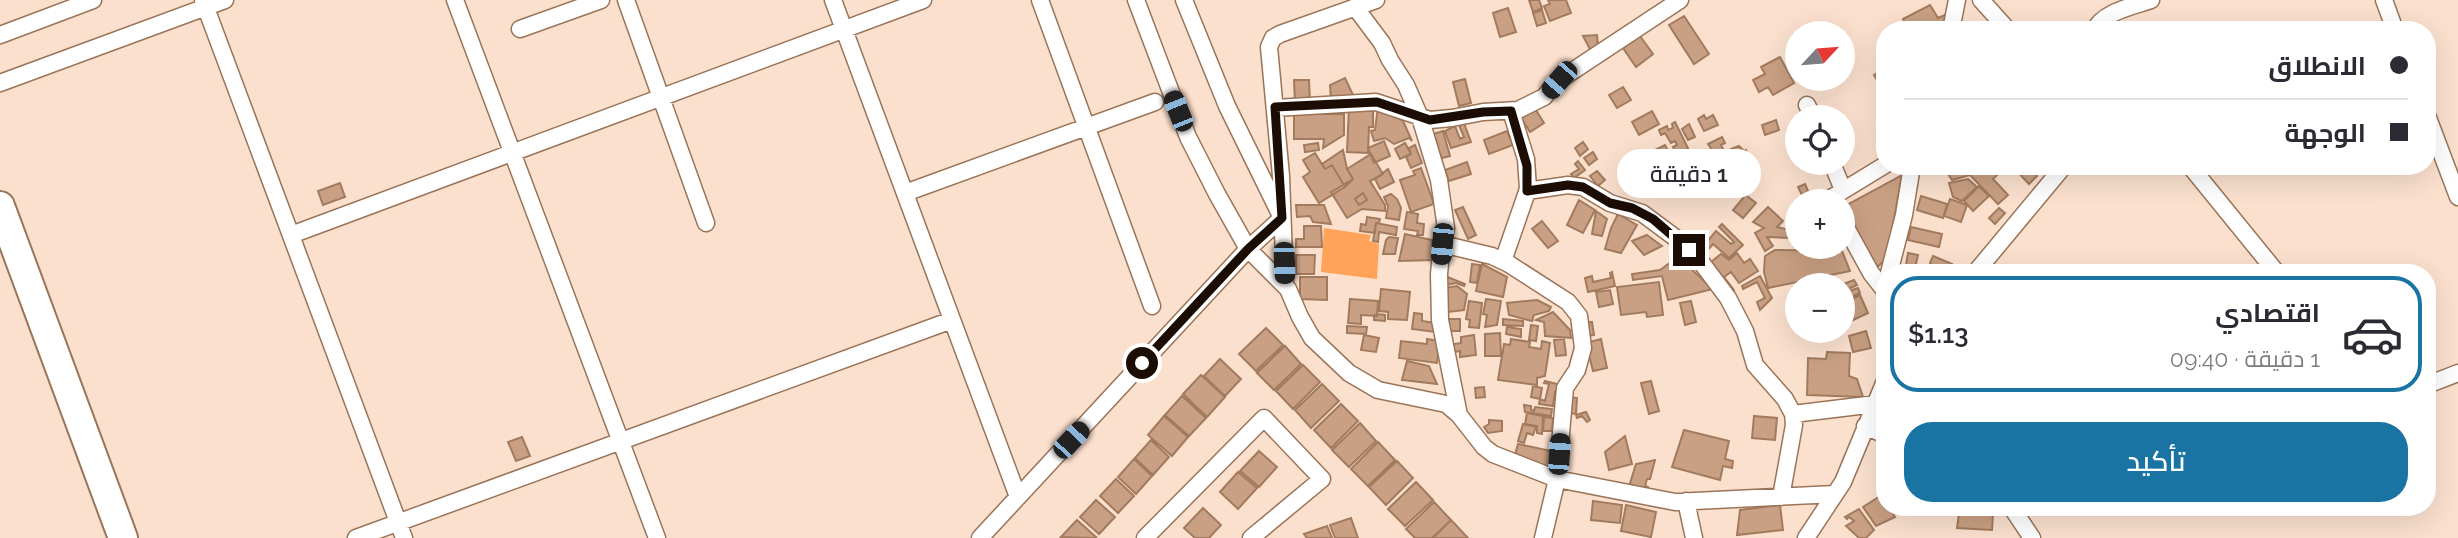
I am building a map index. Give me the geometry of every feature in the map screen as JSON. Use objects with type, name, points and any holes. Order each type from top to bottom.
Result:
[{"type":"highway","points":[[0,206],[123,538]]},
{"type":"street","points":[[0,35],[93,0]]},
{"type":"street","points":[[0,83],[204,4],[225,0]]},
{"type":"street","points":[[455,0],[657,538]]},
{"type":"street","points":[[520,29],[601,0]]},
{"type":"street","points":[[625,0],[706,223]]},
{"type":"street","points":[[832,0],[1018,497]]},
{"type":"street","points":[[291,235],[923,0]]},
{"type":"street","points":[[1040,0],[1152,306]]},
{"type":"street","points":[[1136,0],[1188,137],[1248,249],[1285,285],[1312,338],[1349,373],[1378,390],[1446,404],[1493,454],[1557,479],[1675,502],[1835,495]]},
{"type":"street","points":[[1184,0],[1227,106],[1282,218]]},
{"type":"street","points":[[1285,285],[1269,47],[1273,38],[1376,0]]},
{"type":"street","points":[[1275,107],[1377,102],[1430,120],[1511,111],[1544,97],[1559,80],[1680,0]]},
{"type":"street","points":[[1953,21],[1957,0]]},
{"type":"street","points":[[1981,0],[2000,21]]},
{"type":"street","points":[[2101,21],[2151,0]]},
{"type":"street","points":[[2384,0],[2392,21]]},
{"type":"street","points":[[204,4],[401,530]]},
{"type":"street","points":[[1355,7],[1382,43],[1406,85],[1420,117],[1439,180],[1446,228],[1439,274],[1440,320],[1459,415]]},
{"type":"street","points":[[905,193],[1155,102]]},
{"type":"street","points":[[1503,261],[1527,191],[1527,166],[1511,111]]},
{"type":"street","points":[[2436,139],[2458,197]]},
{"type":"street","points":[[1847,189],[1876,171]]},
{"type":"street","points":[[1891,264],[1911,175]]},
{"type":"street","points":[[1982,264],[2057,175]]},
{"type":"street","points":[[2197,175],[2270,264]]},
{"type":"street","points":[[1527,191],[1568,185],[1583,187],[1610,203],[1642,213],[1677,239],[1701,262],[1728,298],[1745,331],[1755,365],[1780,393],[1793,414],[1794,425],[1781,497]]},
{"type":"street","points":[[980,538],[1248,249],[1282,218]]},
{"type":"street","points":[[1442,244],[1503,261],[1568,302],[1579,316],[1583,348],[1577,370],[1567,381],[1565,388],[1557,479],[1544,538]]},
{"type":"street","points":[[1855,244],[1876,279]]},
{"type":"street","points":[[356,538],[401,530],[620,442],[952,320]]},
{"type":"street","points":[[2436,382],[2458,373]]},
{"type":"street","points":[[1793,414],[1875,404]]},
{"type":"street","points":[[1806,538],[1843,482],[1875,404]]},
{"type":"street","points":[[1153,535],[1264,418],[1322,479],[1251,538]]},
{"type":"street","points":[[1865,426],[1876,431]]},
{"type":"street","points":[[1686,501],[1695,538]]},
{"type":"street","points":[[2017,516],[2032,538]]},
{"type":"shaded area","points":[[1324,228],[1371,235],[1369,241],[1379,244],[1377,279],[1321,272]]},
{"type":"building","points":[[1529,0],[1539,0],[1542,8],[1533,12]]},
{"type":"building","points":[[1548,0],[1566,0],[1571,13],[1550,21],[1544,6],[1550,4]]},
{"type":"building","points":[[1930,5],[1938,18],[1945,15],[1946,21],[1904,21],[1903,19]]},
{"type":"building","points":[[1508,8],[1516,32],[1500,37],[1493,13]]},
{"type":"building","points":[[1542,10],[1546,23],[1537,26],[1533,13]]},
{"type":"building","points":[[1684,16],[1709,54],[1694,64],[1669,25]]},
{"type":"building","points":[[1597,35],[1598,47],[1591,51],[1583,36]]},
{"type":"building","points":[[1640,36],[1653,54],[1636,67],[1623,48]]},
{"type":"building","points":[[1780,57],[1785,66],[1785,88],[1773,95],[1768,87],[1759,92],[1753,80],[1765,74],[1761,67]]},
{"type":"building","points":[[1345,78],[1355,99],[1331,100],[1330,85]]},
{"type":"building","points":[[1465,79],[1471,103],[1459,106],[1453,82]]},
{"type":"building","points":[[1294,80],[1309,80],[1310,102],[1295,103]]},
{"type":"building","points":[[1623,87],[1631,100],[1617,108],[1609,95]]},
{"type":"building","points":[[1532,104],[1544,123],[1530,132],[1518,113]]},
{"type":"building","points":[[1349,107],[1373,108],[1368,153],[1347,152]]},
{"type":"building","points":[[1378,107],[1403,121],[1412,141],[1409,138],[1394,144],[1385,138],[1374,141],[1371,131],[1375,130]]},
{"type":"building","points":[[1652,111],[1659,124],[1639,135],[1632,122]]},
{"type":"building","points":[[1294,114],[1344,114],[1344,135],[1323,148],[1324,139],[1294,139]]},
{"type":"building","points":[[1704,115],[1706,119],[1713,115],[1718,125],[1704,131],[1698,119]]},
{"type":"building","points":[[1776,120],[1779,130],[1765,135],[1762,125]]},
{"type":"building","points":[[1675,122],[1688,148],[1682,155],[1680,150],[1675,152],[1675,141],[1671,143],[1665,133],[1661,135],[1659,130],[1667,126],[1668,130],[1673,128],[1672,124]]},
{"type":"building","points":[[1464,123],[1471,142],[1451,148],[1445,131],[1455,126],[1460,139],[1464,137],[1459,125]]},
{"type":"building","points":[[1689,124],[1695,137],[1688,140],[1682,129]]},
{"type":"building","points":[[1443,131],[1450,156],[1438,159],[1430,135]]},
{"type":"building","points":[[1507,131],[1513,145],[1489,154],[1484,140]]},
{"type":"building","points":[[1722,137],[1725,143],[1721,145],[1727,157],[1719,161],[1708,144]]},
{"type":"building","points":[[1384,141],[1390,156],[1374,163],[1368,148]]},
{"type":"building","points":[[1583,142],[1588,149],[1580,156],[1575,148]]},
{"type":"building","points":[[1318,143],[1319,150],[1305,152],[1304,145]]},
{"type":"building","points":[[1405,143],[1411,154],[1400,159],[1395,149]]},
{"type":"building","points":[[1415,145],[1422,163],[1411,168],[1406,157],[1411,154],[1409,148]]},
{"type":"building","points":[[1665,145],[1674,163],[1663,168],[1655,150]]},
{"type":"building","points":[[1739,146],[1746,150],[1749,160],[1740,163],[1731,149]]},
{"type":"building","points":[[1343,150],[1347,169],[1353,179],[1345,187],[1332,165],[1325,169],[1322,164]]},
{"type":"building","points":[[1593,152],[1597,159],[1589,165],[1584,158]]},
{"type":"building","points":[[1315,153],[1325,169],[1332,165],[1345,187],[1319,203],[1303,177],[1310,172],[1303,160]]},
{"type":"building","points":[[1371,154],[1383,174],[1370,181],[1385,205],[1385,211],[1362,209],[1347,218],[1331,192],[1353,179],[1347,169]]},
{"type":"building","points":[[1578,161],[1585,170],[1574,178],[1571,174],[1579,169],[1575,164]]},
{"type":"building","points":[[1467,162],[1471,174],[1449,181],[1445,170]]},
{"type":"building","points":[[1421,168],[1434,204],[1411,212],[1400,180],[1415,175],[1413,171]]},
{"type":"building","points":[[1388,169],[1394,182],[1380,189],[1375,179]]},
{"type":"building","points":[[1597,171],[1605,180],[1598,186],[1590,176]]},
{"type":"building","points":[[1902,175],[1887,258],[1881,264],[1876,264],[1871,273],[1855,238],[1855,200]]},
{"type":"building","points":[[1949,175],[1970,175],[1952,180]]},
{"type":"building","points":[[1970,175],[1997,175],[1993,179],[2008,195],[1998,204]]},
{"type":"building","points":[[2020,175],[2036,175],[2029,184]]},
{"type":"building","points":[[1968,179],[1977,187],[1962,201],[1953,197],[1949,183]]},
{"type":"building","points":[[340,183],[345,197],[323,205],[318,191]]},
{"type":"building","points":[[1979,186],[1989,196],[1973,211],[1964,201]]},
{"type":"building","points":[[1363,193],[1367,200],[1359,205],[1355,199]]},
{"type":"building","points":[[1743,193],[1756,203],[1743,218],[1733,210],[1744,197]]},
{"type":"building","points":[[1391,194],[1401,208],[1399,220],[1386,218],[1388,206],[1384,197]]},
{"type":"building","points":[[1921,196],[1947,204],[1943,218],[1917,210]]},
{"type":"building","points":[[1950,199],[1967,205],[1961,222],[1944,216]]},
{"type":"building","points":[[1579,200],[1595,210],[1583,233],[1567,225]]},
{"type":"building","points":[[1296,205],[1324,205],[1331,224],[1313,222],[1310,216],[1297,217]]},
{"type":"building","points":[[1463,207],[1476,235],[1468,239],[1455,210]]},
{"type":"building","points":[[1768,207],[1783,221],[1777,227],[1785,229],[1785,238],[1767,237],[1773,246],[1765,251],[1755,233],[1764,228],[1753,222]]},
{"type":"building","points":[[1999,208],[2005,213],[1995,224],[1989,218]]},
{"type":"building","points":[[1596,211],[1607,219],[1602,236],[1592,234]]},
{"type":"building","points":[[1407,212],[1418,214],[1417,223],[1424,224],[1423,235],[1417,235],[1418,231],[1404,229]]},
{"type":"building","points":[[1618,214],[1637,225],[1621,253],[1605,249]]},
{"type":"building","points":[[1367,217],[1380,219],[1379,223],[1376,223],[1375,233],[1360,231],[1361,224],[1366,225]]},
{"type":"building","points":[[1542,221],[1558,241],[1548,248],[1532,229]]},
{"type":"building","points":[[1376,223],[1397,227],[1396,235],[1379,232],[1378,242],[1373,241]]},
{"type":"building","points":[[1722,224],[1743,245],[1729,258],[1713,244],[1700,259],[1696,255],[1716,231],[1731,244],[1734,242],[1719,227]]},
{"type":"building","points":[[1304,226],[1321,226],[1322,247],[1296,247],[1296,239],[1304,239]]},
{"type":"building","points":[[1911,227],[1942,234],[1939,247],[1908,240]]},
{"type":"building","points":[[1405,234],[1432,240],[1433,260],[1399,261]]},
{"type":"building","points":[[1647,235],[1662,246],[1644,255],[1632,241]]},
{"type":"building","points":[[1389,237],[1398,238],[1395,254],[1383,254],[1386,240]]},
{"type":"building","points":[[1775,250],[1785,250],[1785,259],[1845,259],[1850,271],[1785,273],[1785,284],[1768,288],[1764,272],[1765,256]]},
{"type":"building","points":[[1737,253],[1744,263],[1750,259],[1758,271],[1739,283],[1731,272],[1724,277],[1734,290],[1728,295],[1706,266],[1721,254],[1729,260]]},
{"type":"building","points":[[1908,253],[1918,255],[1916,264],[1906,264]]},
{"type":"building","points":[[1296,255],[1315,255],[1314,274],[1296,274]]},
{"type":"building","points":[[1933,256],[1952,264],[1931,264]]},
{"type":"building","points":[[1678,257],[1713,289],[1668,300],[1662,276],[1633,280],[1632,274],[1660,270]]},
{"type":"building","points":[[1472,264],[1480,265],[1477,283],[1470,282]]},
{"type":"building","points":[[1482,264],[1507,277],[1503,297],[1476,291]]},
{"type":"building","points":[[1612,272],[1615,286],[1588,292],[1585,278],[1592,276],[1593,282],[1611,278]]},
{"type":"building","points":[[1445,276],[1465,284],[1446,285]]},
{"type":"building","points":[[1760,276],[1772,298],[1760,310],[1757,302],[1765,298],[1757,282],[1743,289],[1742,286]]},
{"type":"building","points":[[1300,277],[1327,277],[1327,300],[1300,299]]},
{"type":"building","points":[[1659,282],[1663,315],[1647,317],[1646,312],[1621,315],[1617,287]]},
{"type":"building","points":[[1457,286],[1467,294],[1464,310],[1448,312],[1444,288]]},
{"type":"building","points":[[1381,289],[1410,292],[1407,320],[1388,319],[1388,312],[1379,311]]},
{"type":"building","points":[[1610,290],[1613,304],[1599,307],[1596,292]]},
{"type":"building","points":[[1860,295],[1868,313],[1855,319],[1855,298]]},
{"type":"building","points":[[1350,299],[1378,301],[1377,316],[1361,315],[1361,324],[1348,323]]},
{"type":"building","points":[[1486,299],[1501,301],[1497,325],[1485,327],[1487,315],[1483,314]]},
{"type":"building","points":[[1537,300],[1551,307],[1549,311],[1534,315],[1532,321],[1509,315],[1507,303]]},
{"type":"building","points":[[1469,301],[1482,303],[1479,328],[1469,327],[1470,320],[1466,319]]},
{"type":"building","points":[[1691,301],[1696,322],[1685,325],[1680,303]]},
{"type":"building","points":[[1553,312],[1570,330],[1571,338],[1545,336],[1544,322],[1536,320]]},
{"type":"building","points":[[1414,313],[1422,314],[1422,321],[1436,323],[1435,332],[1412,329]]},
{"type":"building","points":[[1377,314],[1385,315],[1385,321],[1374,320]]},
{"type":"building","points":[[1445,319],[1460,319],[1460,331],[1445,331]]},
{"type":"building","points":[[1503,319],[1523,321],[1523,326],[1503,325]]},
{"type":"building","points":[[1587,322],[1592,322],[1594,335],[1588,336]]},
{"type":"building","points":[[1531,325],[1538,326],[1536,341],[1529,340]]},
{"type":"building","points":[[1347,326],[1367,327],[1366,334],[1347,333]]},
{"type":"building","points":[[1507,327],[1521,329],[1521,337],[1506,334]]},
{"type":"building","points":[[1266,328],[1283,345],[1256,371],[1239,354]]},
{"type":"building","points":[[1866,331],[1871,348],[1853,352],[1851,343],[1855,343],[1855,334]]},
{"type":"building","points":[[1500,333],[1501,356],[1485,356],[1485,334]]},
{"type":"building","points":[[1364,335],[1379,338],[1376,352],[1361,350]]},
{"type":"building","points":[[1474,335],[1476,355],[1460,357],[1460,351],[1454,352],[1454,344],[1461,343],[1461,337]]},
{"type":"building","points":[[1427,339],[1440,341],[1437,363],[1399,358],[1401,341],[1427,344]]},
{"type":"building","points":[[1511,339],[1530,342],[1529,347],[1541,349],[1542,341],[1550,343],[1545,376],[1537,378],[1537,385],[1498,380],[1504,344],[1510,345]]},
{"type":"building","points":[[1564,339],[1566,355],[1556,356],[1554,340]]},
{"type":"building","points":[[1601,339],[1607,368],[1593,371],[1586,343]]},
{"type":"building","points":[[1285,346],[1301,364],[1274,390],[1257,373]]},
{"type":"building","points":[[1827,352],[1850,353],[1849,376],[1857,379],[1863,397],[1807,395],[1808,358],[1826,359]]},
{"type":"building","points":[[1220,359],[1241,379],[1225,396],[1204,376]]},
{"type":"building","points":[[1407,361],[1429,366],[1437,384],[1402,380]]},
{"type":"building","points":[[1303,365],[1320,382],[1293,409],[1276,391]]},
{"type":"building","points":[[1201,375],[1225,397],[1207,417],[1183,394]]},
{"type":"building","points":[[1545,381],[1561,385],[1555,392],[1553,406],[1539,404],[1540,399],[1545,401],[1549,384],[1544,383]]},
{"type":"building","points":[[1651,381],[1659,411],[1649,414],[1641,383]]},
{"type":"building","points":[[1322,384],[1339,401],[1311,428],[1295,410]]},
{"type":"building","points":[[1533,386],[1542,388],[1540,399],[1531,397]]},
{"type":"building","points":[[1484,387],[1485,397],[1476,398],[1475,388]]},
{"type":"building","points":[[1182,396],[1206,418],[1189,436],[1165,415]]},
{"type":"building","points":[[1570,397],[1577,398],[1576,414],[1567,413]]},
{"type":"building","points":[[1341,404],[1358,421],[1331,448],[1314,430]]},
{"type":"building","points":[[1524,405],[1531,406],[1534,411],[1535,407],[1552,409],[1551,416],[1525,412]]},
{"type":"building","points":[[1586,412],[1590,420],[1587,422],[1582,416],[1577,418],[1576,415]]},
{"type":"building","points":[[1527,413],[1543,416],[1542,434],[1537,433],[1537,426],[1525,424]]},
{"type":"building","points":[[1164,416],[1188,437],[1172,456],[1148,435]]},
{"type":"building","points":[[1754,416],[1777,418],[1775,440],[1752,438]]},
{"type":"building","points":[[1544,417],[1553,418],[1552,431],[1543,431]]},
{"type":"building","points":[[1489,420],[1502,421],[1502,431],[1488,433],[1484,427],[1489,424]]},
{"type":"building","points":[[1360,423],[1376,441],[1349,467],[1332,450]]},
{"type":"building","points":[[1523,424],[1536,427],[1533,435],[1527,433],[1524,443],[1518,441]]},
{"type":"building","points":[[1684,430],[1729,441],[1725,459],[1733,461],[1732,468],[1723,466],[1720,480],[1672,467]]},
{"type":"building","points":[[1625,436],[1632,464],[1609,470],[1605,452]]},
{"type":"building","points":[[522,437],[530,456],[516,461],[508,442]]},
{"type":"building","points":[[1151,440],[1169,457],[1153,475],[1135,458]]},
{"type":"building","points":[[1378,442],[1395,460],[1368,486],[1351,469]]},
{"type":"building","points":[[1518,444],[1551,451],[1550,468],[1515,455]]},
{"type":"building","points":[[1259,451],[1277,467],[1259,487],[1240,471]]},
{"type":"building","points":[[1134,459],[1152,476],[1136,494],[1118,477]]},
{"type":"building","points":[[1655,460],[1650,479],[1647,479],[1645,486],[1648,487],[1647,495],[1627,493],[1636,464]]},
{"type":"building","points":[[1397,461],[1413,478],[1386,505],[1369,487]]},
{"type":"building","points":[[1238,472],[1257,488],[1238,509],[1220,492]]},
{"type":"building","points":[[1116,479],[1134,496],[1118,513],[1100,496]]},
{"type":"building","points":[[1416,482],[1433,500],[1405,526],[1388,509]]},
{"type":"building","points":[[1876,499],[1876,516],[1895,517],[1876,526],[1863,507]]},
{"type":"building","points":[[1096,500],[1115,517],[1099,534],[1080,517]]},
{"type":"building","points":[[1593,501],[1622,505],[1620,523],[1591,520]]},
{"type":"building","points":[[1434,502],[1451,520],[1432,538],[1415,538],[1406,529]]},
{"type":"building","points":[[1626,505],[1656,512],[1651,537],[1621,531]]},
{"type":"building","points":[[1780,505],[1783,530],[1737,535],[1740,510]]},
{"type":"building","points":[[1203,508],[1221,525],[1209,538],[1195,538],[1184,528]]},
{"type":"building","points":[[1859,509],[1874,530],[1866,538],[1859,538],[1846,526],[1854,521],[1845,517]]},
{"type":"building","points":[[1959,516],[1993,516],[1992,530],[1957,528]]},
{"type":"building","points":[[1351,518],[1358,538],[1335,538],[1330,525]]},
{"type":"building","points":[[1077,520],[1096,537],[1061,537]]},
{"type":"building","points":[[1451,520],[1468,538],[1433,538]]},
{"type":"building","points":[[1327,526],[1332,538],[1307,538],[1304,534]]},
{"type":"route","points":[[1142,363],[1248,249],[1282,218],[1275,107],[1377,102],[1430,120],[1511,111],[1526,159],[1529,176],[1527,191],[1568,185],[1583,187],[1610,203],[1632,208],[1653,219],[1689,250]]}]
